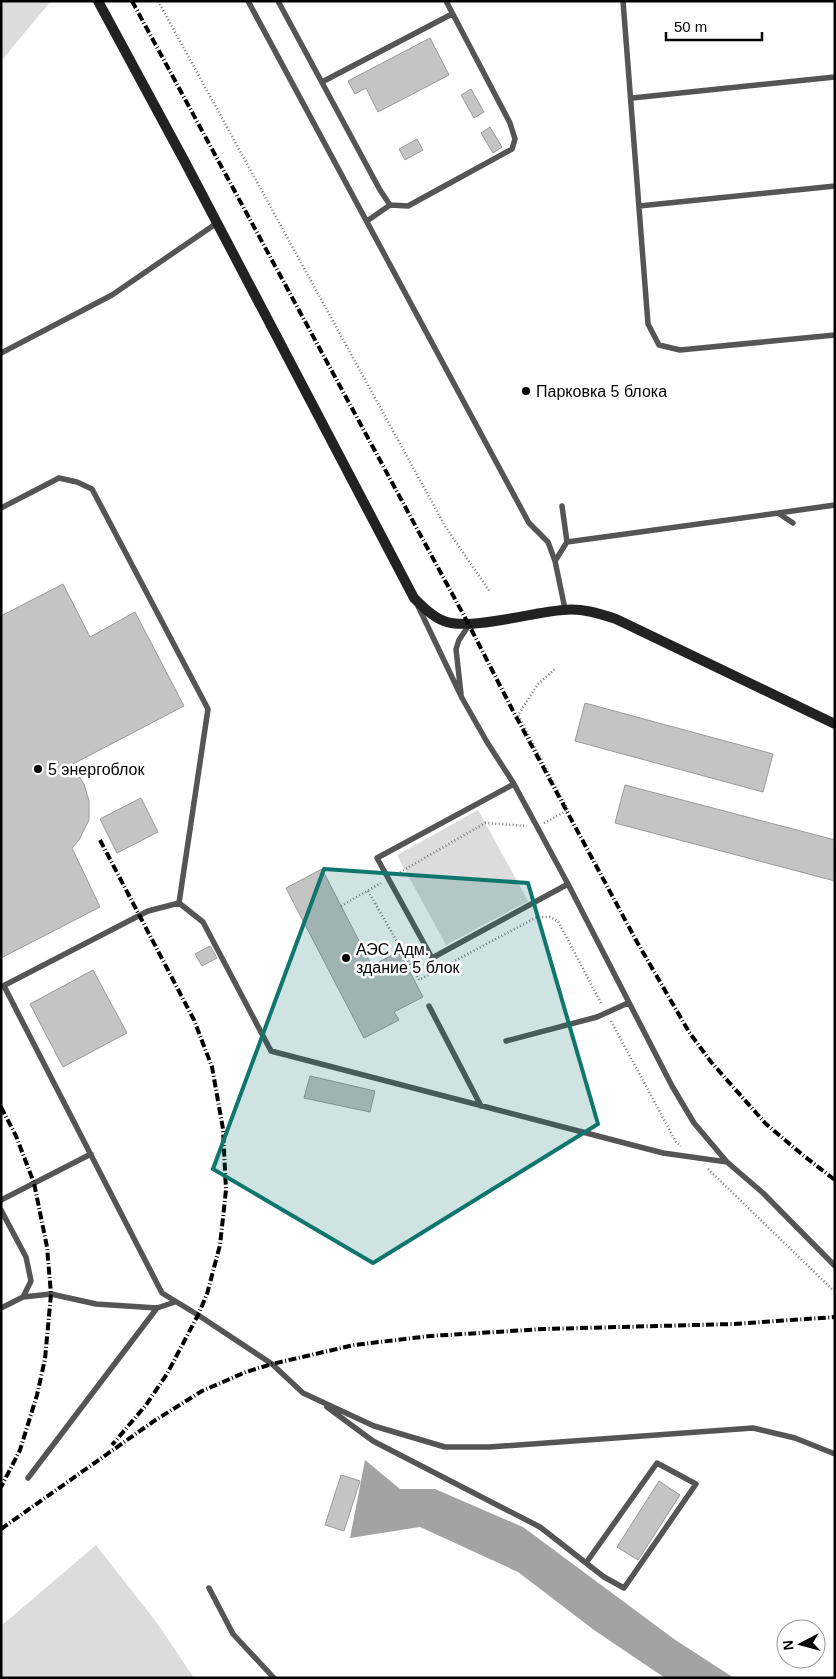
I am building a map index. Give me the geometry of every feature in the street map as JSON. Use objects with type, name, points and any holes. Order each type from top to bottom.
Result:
[{"type":"main road","points":[[98,1],[414,598],[424,608],[438,619],[469,625],[565,610],[590,611],[616,619],[835,724]]},
{"type":"lane","points":[[248,1],[529,523],[548,542],[555,561],[565,610]]},
{"type":"lane","points":[[278,1],[380,190],[390,205]]},
{"type":"lane","points":[[367,221],[390,205],[408,206],[512,149],[515,139],[510,123],[446,1]]},
{"type":"lane","points":[[623,1],[648,324],[659,345],[680,350],[835,335]]},
{"type":"lane","points":[[322,82],[452,14]]},
{"type":"lane","points":[[632,98],[835,77]]},
{"type":"lane","points":[[640,206],[835,186]]},
{"type":"lane","points":[[1,353],[112,295],[217,224]]},
{"type":"lane","points":[[1,508],[59,478],[77,482],[92,489],[208,709],[179,903]]},
{"type":"lane","points":[[567,542],[835,505]]},
{"type":"lane","points":[[555,561],[567,542],[562,506]]},
{"type":"lane","points":[[778,513],[793,523]]},
{"type":"lane","points":[[414,598],[462,698],[514,784],[672,1086],[694,1123],[727,1162],[763,1193],[835,1266]]},
{"type":"lane","points":[[462,698],[456,649],[459,640],[469,625]]},
{"type":"lane","points":[[514,784],[378,858],[388,879],[432,958],[568,884]]},
{"type":"lane","points":[[179,903],[148,911],[2,987],[162,1293],[272,1364],[303,1393],[374,1426],[444,1447],[489,1447],[753,1428],[795,1438],[835,1454]]},
{"type":"lane","points":[[179,903],[203,922],[271,1051],[663,1153],[727,1162]]},
{"type":"lane","points":[[506,1041],[597,1017],[628,1003]]},
{"type":"lane","points":[[429,1006],[482,1106]]},
{"type":"lane","points":[[1,1200],[91,1154]]},
{"type":"lane","points":[[1,1210],[26,1257],[31,1282],[23,1297]]},
{"type":"lane","points":[[1,1308],[23,1297],[50,1294],[96,1304],[157,1308],[175,1302]]},
{"type":"lane","points":[[28,1478],[157,1308]]},
{"type":"lane","points":[[317,1400],[373,1442],[540,1527],[586,1563],[604,1577],[624,1588],[696,1484],[657,1463],[586,1563]]},
{"type":"lane","points":[[208,1588],[233,1634],[274,1678]]},
{"type":"path","points":[[158,1],[445,526],[490,592]]},
{"type":"path","points":[[555,668],[538,684],[518,715],[568,810]]},
{"type":"path","points":[[341,906],[485,823]]},
{"type":"path","points":[[368,891],[419,980],[537,917],[550,917],[558,921],[676,1142],[696,1158],[835,1292]]},
{"type":"highlighted area","points":[[324,869],[528,883],[598,1124],[373,1263],[213,1169]]},
{"type":"shaded area","points":[[1,1],[51,1],[1,61]]},
{"type":"shaded area","points":[[478,810],[528,901],[446,945],[397,855]]},
{"type":"shaded area","points":[[365,1460],[400,1489],[435,1489],[523,1527],[674,1639],[734,1678],[665,1678],[594,1630],[518,1572],[420,1527],[350,1538]]},
{"type":"shaded area","points":[[96,1545],[157,1623],[194,1678],[1,1678],[1,1626]]},
{"type":"building","points":[[430,38],[449,75],[378,112],[366,88],[355,94],[348,81]]},
{"type":"building","points":[[471,89],[484,112],[474,118],[461,95]]},
{"type":"building","points":[[490,127],[502,147],[493,153],[481,133]]},
{"type":"building","points":[[417,139],[423,150],[405,160],[399,149]]},
{"type":"building","name":"5 энергоблок","points":[[63,584],[90,637],[135,612],[184,706],[71,765],[84,784],[89,801],[89,820],[79,840],[72,848],[100,907],[1,958],[1,616]]},
{"type":"building","points":[[585,703],[773,754],[763,792],[575,741]]},
{"type":"building","points":[[625,785],[835,840],[835,881],[615,823]]},
{"type":"building","points":[[141,798],[158,832],[117,853],[100,819]]},
{"type":"building","name":"АЭС Адм. здание 5 блок","points":[[322,869],[372,966],[399,951],[423,997],[394,1012],[399,1020],[364,1038],[286,888]]},
{"type":"building","points":[[210,946],[217,958],[202,966],[195,954]]},
{"type":"building","points":[[93,970],[127,1033],[63,1067],[30,1004]]},
{"type":"building","points":[[310,1076],[375,1091],[370,1112],[304,1098]]},
{"type":"building","points":[[341,1475],[360,1481],[344,1531],[325,1525]]},
{"type":"building","points":[[659,1481],[680,1495],[638,1560],[617,1547]]},
{"type":"railway","points":[[132,1],[469,625],[637,942],[689,1032],[711,1062],[766,1124],[835,1180]]},
{"type":"railway","points":[[100,840],[194,1020],[212,1067],[223,1129],[226,1190],[220,1245],[207,1294],[198,1315],[167,1374],[146,1405],[112,1445]]},
{"type":"railway","points":[[1,1107],[16,1136],[34,1183],[47,1247],[51,1294],[45,1359],[37,1395],[20,1450],[1,1487]]},
{"type":"railway","points":[[1,1529],[154,1421],[202,1391],[246,1372],[272,1364],[354,1345],[430,1336],[544,1329],[734,1324],[835,1317]]},
{"type":"place","name":"Парковка 5 блока","points":[[526,391]]},
{"type":"place","name":"5 энергоблок","points":[[38,769]]},
{"type":"place","name":"АЭС Адм. здание 5 блок","points":[[346,958]]}]
